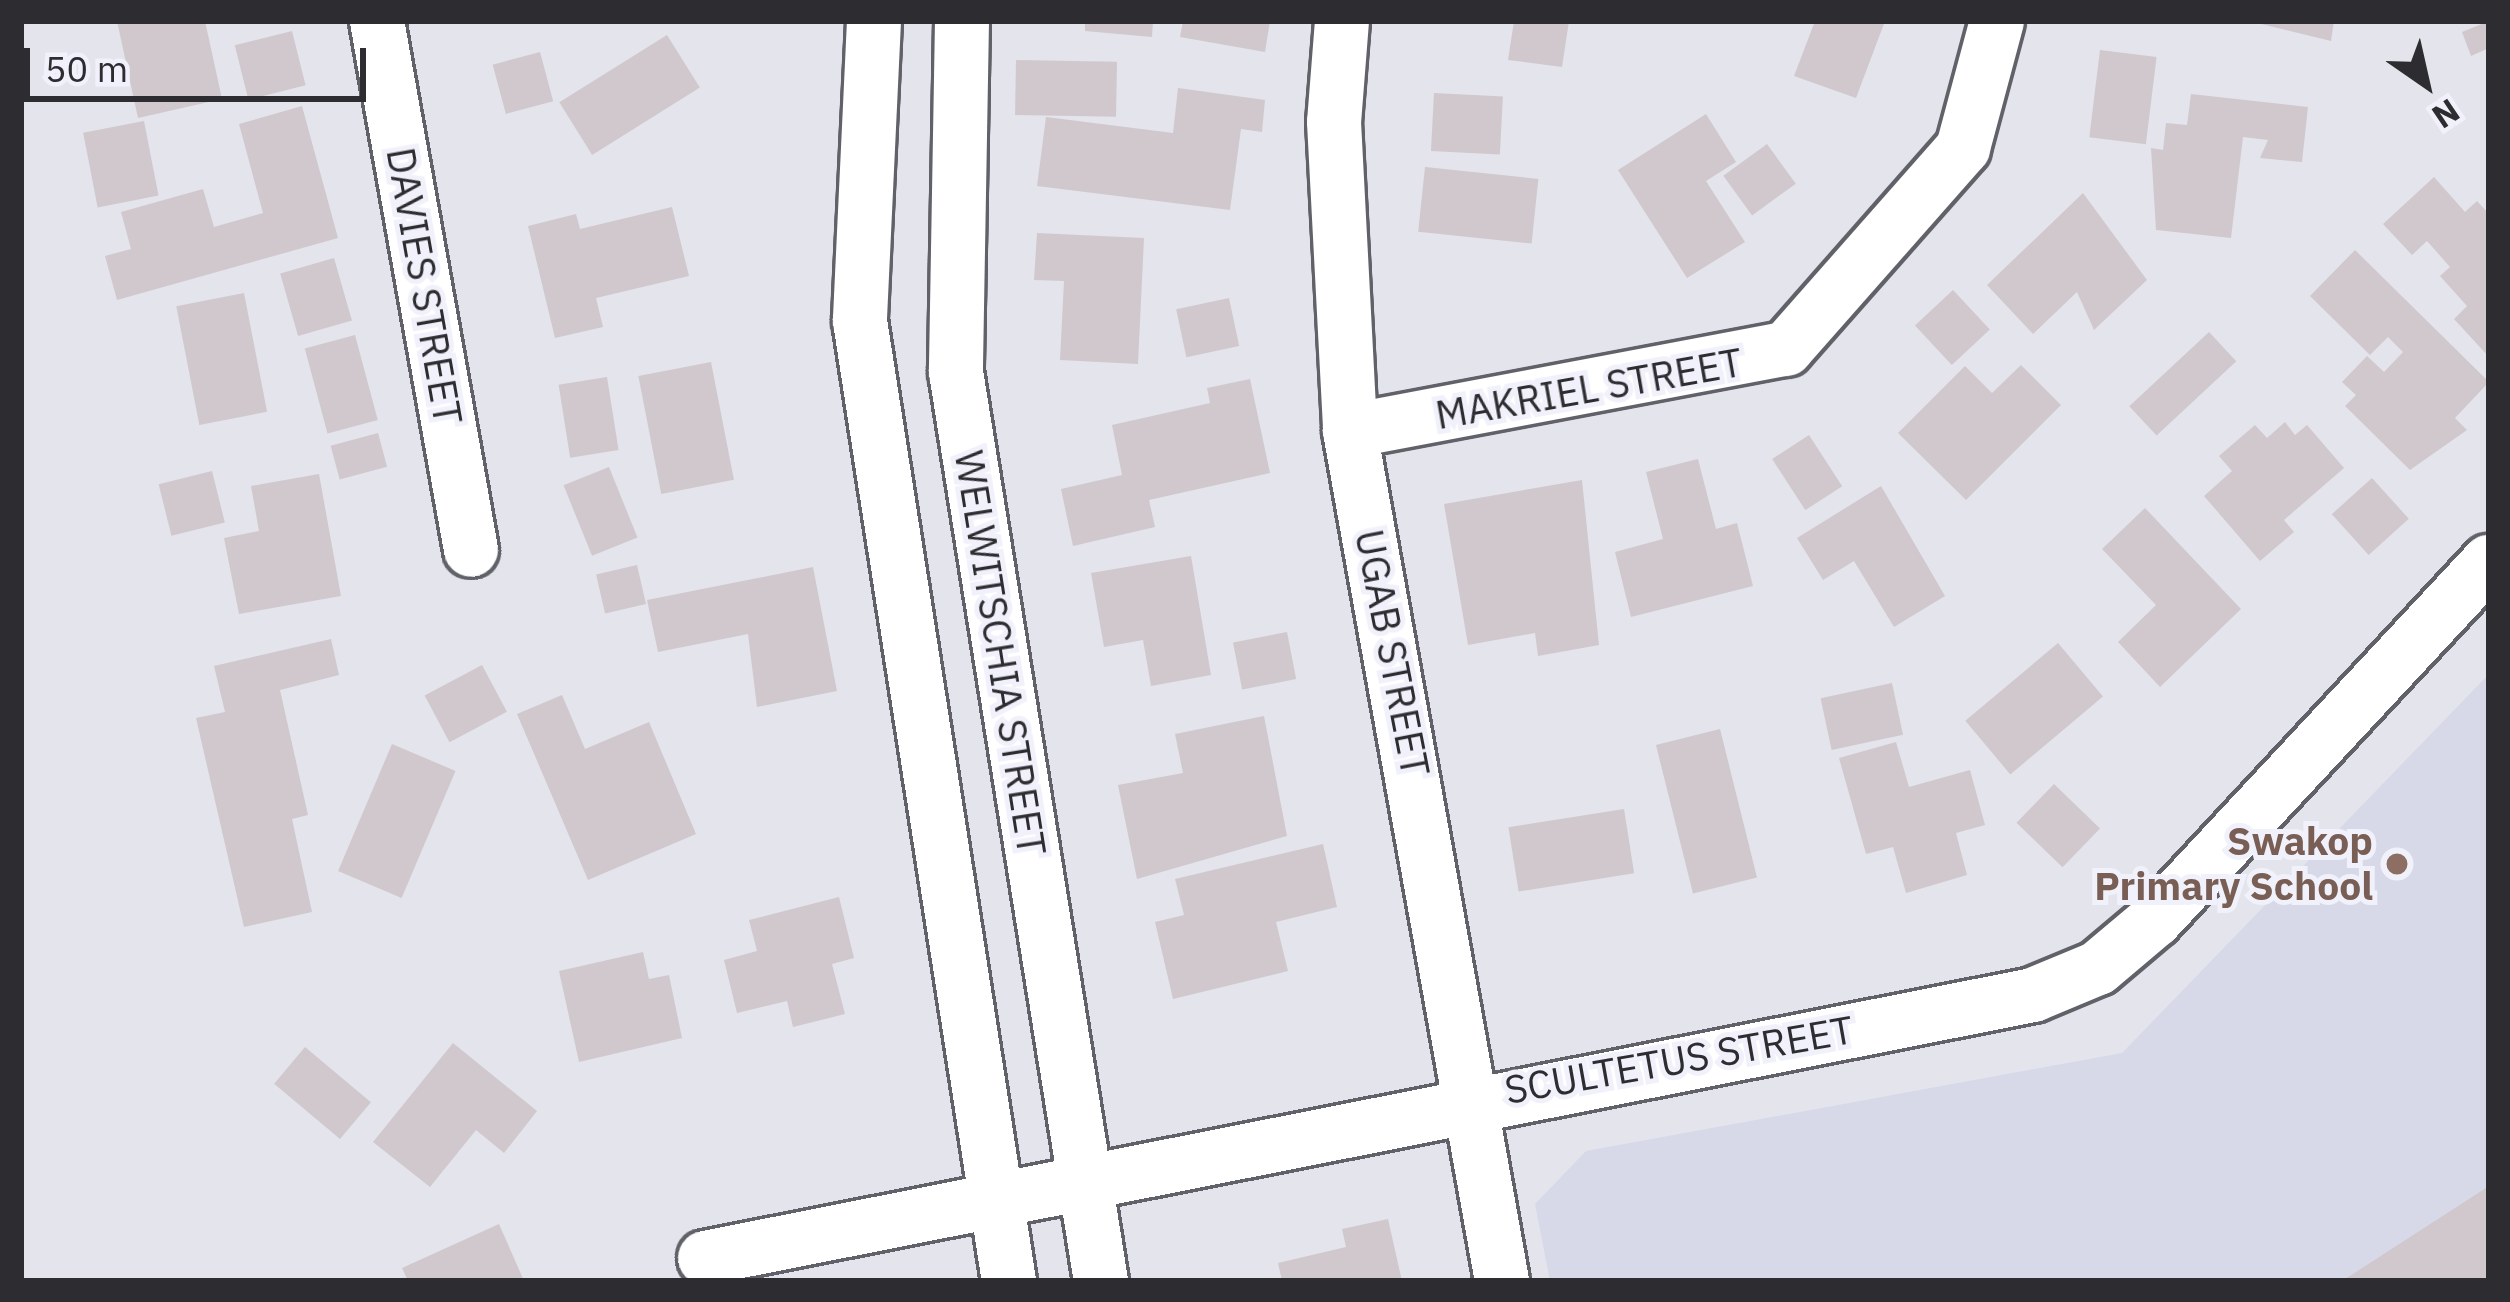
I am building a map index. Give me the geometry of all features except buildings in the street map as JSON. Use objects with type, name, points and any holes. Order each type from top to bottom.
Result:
[{"type":"street","name":"DAVIES STREET","points":[[377,21],[471,550]]},
{"type":"street","points":[[874,21],[860,321],[992,1197],[1009,1281]]},
{"type":"street","name":"WELWITSCHIA STREET","points":[[962,21],[956,372],[1101,1281]]},
{"type":"street","name":"UGAB STREET","points":[[1342,21],[1334,122],[1350,430],[1476,1098],[1502,1281]]},
{"type":"street","name":"MAKRIEL STREET","points":[[1350,430],[1786,349],[1963,148],[1997,21]]},
{"type":"street","name":"SCULTETUS STREET","points":[[705,1258],[1476,1098],[2033,995],[2098,968],[2489,562]]},
{"type":"shaded area","name":"Swakop Primary School","points":[[2489,674],[2489,1281],[1550,1281],[1535,1204],[1586,1151],[2122,1053]]},
{"type":"place","name":"Swakop Primary School","points":[[2397,864]]}]
